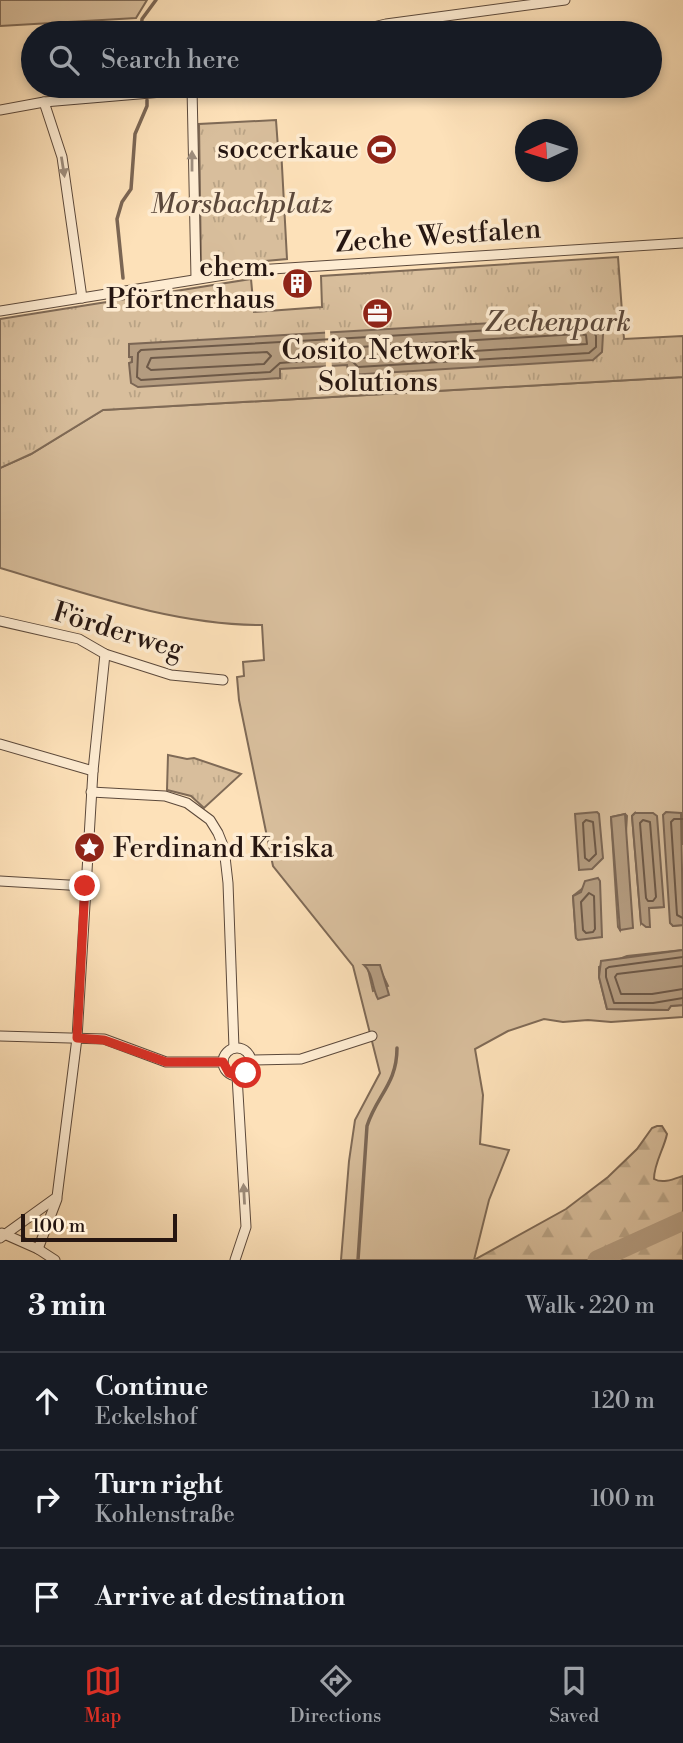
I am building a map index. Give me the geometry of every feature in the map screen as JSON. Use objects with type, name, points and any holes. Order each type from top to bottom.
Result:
[{"type":"street","points":[[408,21],[565,0]]},
{"type":"street","points":[[0,110],[85,98]]},
{"type":"street","points":[[196,278],[197,98]]},
{"type":"street","points":[[44,102],[62,158],[82,298]]},
{"type":"street","name":"Zeche Westfalen","points":[[0,311],[256,270],[683,243]]},
{"type":"street","name":"Förderweg","points":[[0,621],[79,639],[105,654],[171,675],[223,680]]},
{"type":"street","points":[[38,1249],[57,1197],[77,1038],[93,771],[105,654]]},
{"type":"street","points":[[0,744],[93,771]]},
{"type":"street","points":[[92,792],[165,796],[187,803],[210,820],[218,833],[224,848],[228,883],[234,1048]]},
{"type":"street","points":[[0,881],[85,886]]},
{"type":"street","points":[[0,1036],[104,1040],[166,1062],[223,1062]]},
{"type":"street","points":[[251,1060],[301,1059],[372,1036]]},
{"type":"street","points":[[234,1048],[247,1052],[251,1060],[246,1073],[237,1076],[225,1070],[223,1062],[226,1053],[234,1048]]},
{"type":"street","points":[[235,1260],[246,1227],[237,1076]]},
{"type":"street","points":[[2,1235],[57,1197]]},
{"type":"street","points":[[2,1235],[38,1249],[55,1260]]},
{"type":"green space","points":[[0,0],[147,0],[136,18],[21,21],[21,25],[0,26]]},
{"type":"green space","name":"Morsbachplatz","points":[[276,120],[278,148],[281,148],[287,259],[201,267],[199,124]]},
{"type":"green space","name":"Zechenpark","points":[[618,257],[624,339],[683,336],[683,377],[103,410],[31,454],[0,468],[0,319],[251,279],[254,312],[322,307],[321,276]]},
{"type":"green space","points":[[683,377],[683,845],[681,813],[673,926],[683,925],[683,950],[627,956],[599,967],[599,977],[607,1009],[668,1010],[671,1006],[683,1005],[683,1017],[611,1022],[563,1022],[544,1019],[508,1031],[475,1049],[483,1095],[480,1144],[509,1150],[489,1200],[474,1260],[341,1260],[355,1120],[380,1073],[353,966],[273,866],[239,700],[237,677],[244,676],[243,662],[264,660],[262,625],[229,624],[162,614],[0,568],[0,468],[31,454],[103,410]],"holes":[[[635,813],[663,907],[649,908],[641,923],[632,816]],[[625,814],[627,816],[620,930],[611,817]],[[583,888],[576,938],[573,896]],[[378,965],[388,986],[373,991],[368,969]]]},
{"type":"green space","points":[[168,755],[194,758],[241,774],[204,808],[191,796],[167,790]]},
{"type":"green space","points":[[662,1126],[667,1134],[654,1179],[665,1181],[683,1176],[683,1260],[474,1260],[566,1209],[608,1177],[637,1149],[652,1128]]},
{"type":"water","points":[[578,318],[595,321],[603,334],[602,352],[593,360],[349,375],[347,365],[280,369],[280,378],[138,387],[131,383],[129,363],[132,362],[132,357],[129,357],[129,344]]},
{"type":"water","points":[[597,812],[603,858],[592,869],[579,870],[575,814]]},
{"type":"water","points":[[666,812],[681,813],[683,925],[673,926],[670,923],[663,815]]},
{"type":"water","points":[[635,813],[653,813],[657,816],[664,907],[649,908],[650,927],[641,923],[632,816]]},
{"type":"water","points":[[625,814],[633,928],[620,930],[611,817]]},
{"type":"water","points":[[598,878],[602,937],[578,940],[573,896],[581,892],[585,881]]},
{"type":"water","points":[[683,950],[683,1005],[671,1006],[668,1010],[607,1009],[599,977],[601,961]]},
{"type":"water","points":[[364,965],[380,965],[389,995],[378,999]]},
{"type":"pier","points":[[325,330],[330,330],[332,370],[326,370]]},
{"type":"waterway","points":[[142,21],[156,0]]},
{"type":"waterway","points":[[123,278],[117,219],[122,202],[131,189],[135,134],[147,100]]},
{"type":"waterway","points":[[358,1260],[367,1126],[394,1071],[397,1048]]},
{"type":"waterway","points":[[597,1260],[683,1221]]},
{"type":"place","name":"soccerkaue","points":[[382,149]]},
{"type":"place","name":"ehem. Pförtnerhaus","points":[[298,283]]},
{"type":"place","name":"Cosito Network Solutions","points":[[378,313]]},
{"type":"place","name":"Ferdinand Kriska","points":[[90,848]]},
{"type":"route","points":[[85,886],[77,1038],[104,1040],[166,1062],[223,1062],[225,1070],[233,1075],[246,1073]]}]
